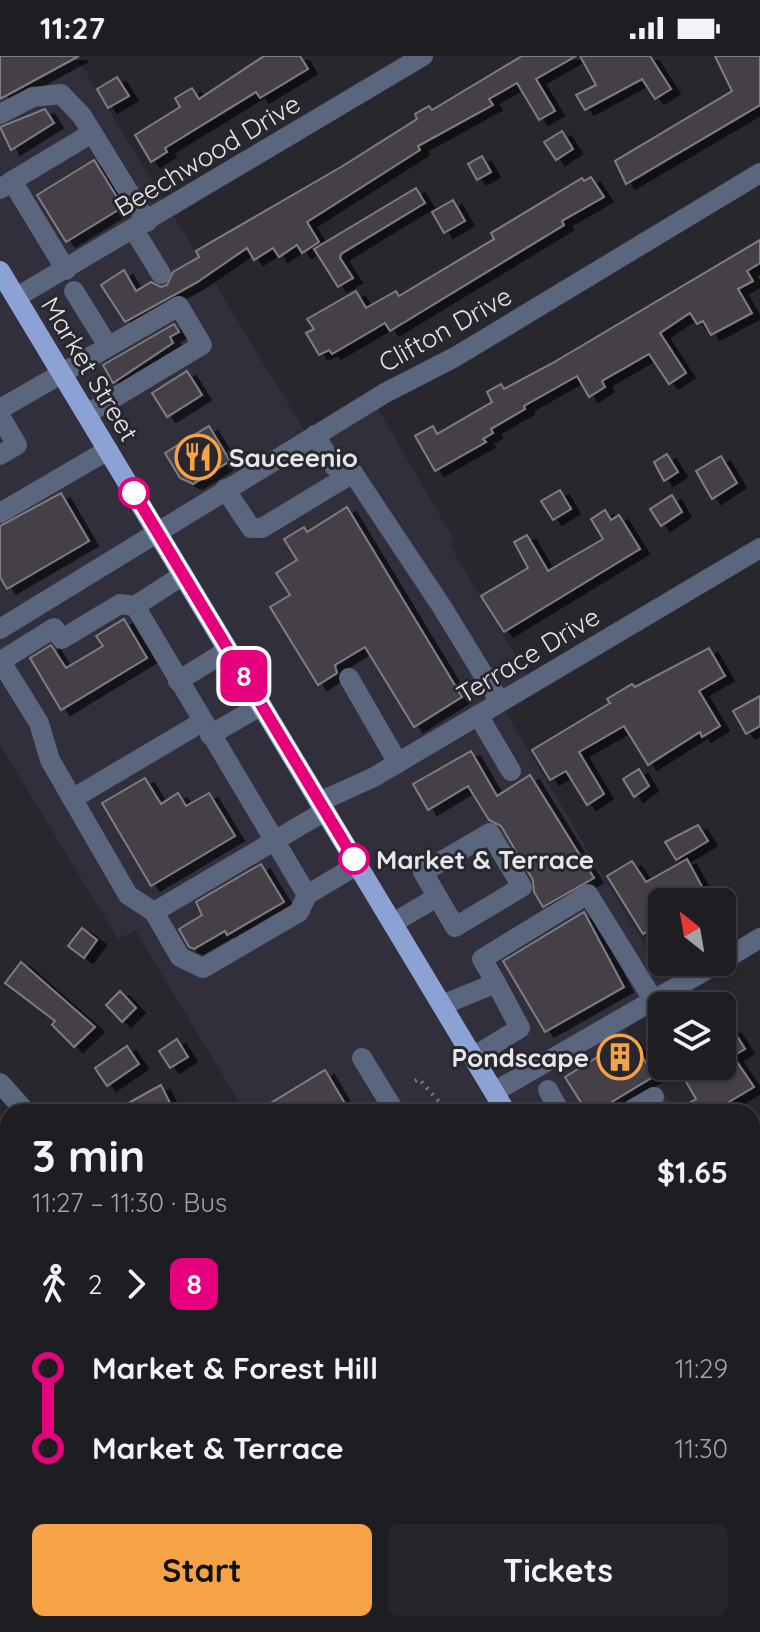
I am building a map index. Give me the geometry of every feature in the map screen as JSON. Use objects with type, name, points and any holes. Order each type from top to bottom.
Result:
[{"type":"main road","name":"Market Street","points":[[6,284],[501,1104]]},
{"type":"street","name":"Beechwood Drive","points":[[6,284],[66,270],[423,56]]},
{"type":"street","points":[[0,114],[33,97],[61,94],[92,133],[141,226],[161,274]]},
{"type":"street","points":[[66,270],[6,185],[92,133]]},
{"type":"street","name":"Clifton Drive","points":[[0,629],[315,435],[455,357],[760,173]]},
{"type":"street","points":[[74,291],[108,346]]},
{"type":"street","points":[[0,409],[179,306],[202,345],[87,414]]},
{"type":"street","points":[[0,416],[17,445],[0,455]]},
{"type":"street","points":[[315,435],[334,466],[353,473],[442,607],[500,702]]},
{"type":"street","points":[[0,513],[108,450]]},
{"type":"street","points":[[225,489],[251,528],[262,528],[353,473]]},
{"type":"street","name":"Terrace Drive","points":[[154,912],[274,840],[322,806],[760,548]]},
{"type":"street","points":[[183,575],[135,606],[120,604],[62,639],[54,628],[0,661],[39,723],[50,760],[128,895],[154,912],[180,957],[203,968],[299,912],[307,895],[357,865]]},
{"type":"street","points":[[135,606],[307,895]]},
{"type":"street","points":[[178,681],[228,650]]},
{"type":"street","points":[[349,678],[398,763]]},
{"type":"street","points":[[72,799],[206,729],[262,705]]},
{"type":"street","points":[[478,715],[511,771]]},
{"type":"street","points":[[490,833],[522,887],[455,927],[437,897],[423,872],[490,833]]},
{"type":"street","points":[[473,1057],[520,1028],[482,959],[588,894],[648,992]]},
{"type":"street","points":[[393,923],[437,897]]},
{"type":"street","points":[[736,953],[760,938]]},
{"type":"street","points":[[669,992],[697,976]]},
{"type":"street","points":[[442,1005],[496,983]]},
{"type":"street","points":[[494,1092],[648,1004]]},
{"type":"street","points":[[362,1058],[390,1104]]},
{"type":"street","points":[[0,1083],[19,1104]]},
{"type":"street","points":[[548,1090],[556,1104]]},
{"type":"street","points":[[642,1104],[654,1097]]},
{"type":"path","points":[[415,1081],[419,1079],[441,1104]]},
{"type":"shaded area","points":[[0,56],[76,56],[309,438],[373,400],[454,540],[449,544],[532,684],[500,703],[648,951],[648,976],[663,976],[672,991],[648,992],[648,1005],[620,1022],[648,1067],[648,1080],[656,1080],[671,1104],[240,1104],[135,930],[118,939],[0,745]]},
{"type":"building","points":[[0,56],[79,56],[0,99]]},
{"type":"building","points":[[264,56],[300,56],[308,69],[260,98],[256,92],[165,148],[167,152],[151,162],[135,135],[180,107],[175,98],[192,88],[199,99]]},
{"type":"building","points":[[522,56],[576,56],[536,79],[555,111],[539,120],[517,83],[489,99],[493,105],[418,146],[420,150],[307,222],[319,242],[302,253],[297,245],[279,257],[273,248],[254,260],[247,248],[196,283],[125,322],[101,285],[124,270],[136,291],[151,282],[161,287],[167,285],[173,272],[199,257],[196,251],[341,167],[417,119],[415,114],[429,106],[432,110]]},
{"type":"building","points":[[580,56],[650,56],[671,89],[655,99],[642,79],[585,110],[576,95],[596,85]]},
{"type":"building","points":[[715,56],[760,56],[760,105],[626,184],[615,161],[732,91]]},
{"type":"building","points":[[117,77],[129,96],[108,108],[97,89]]},
{"type":"building","points":[[45,109],[54,123],[11,150],[0,127]]},
{"type":"building","points":[[562,131],[573,149],[556,160],[544,142]]},
{"type":"building","points":[[482,156],[491,172],[477,180],[468,164]]},
{"type":"building","points":[[94,160],[123,207],[66,242],[37,195]]},
{"type":"building","points":[[591,177],[604,197],[562,221],[564,225],[390,331],[385,323],[332,354],[329,350],[319,355],[306,333],[314,329],[307,319],[356,291],[366,308],[396,291],[399,296],[494,239],[491,233],[582,178],[584,181]]},
{"type":"building","points":[[416,188],[425,203],[341,254],[340,258],[353,278],[338,287],[314,249]]},
{"type":"building","points":[[453,200],[465,221],[444,233],[432,212]]},
{"type":"building","points":[[760,240],[760,263],[747,271],[753,281],[738,289],[752,313],[711,335],[703,321],[697,324],[690,313],[660,333],[686,373],[669,384],[649,354],[602,381],[605,387],[589,397],[577,376],[524,406],[525,409],[491,429],[493,433],[483,439],[486,442],[435,471],[415,436],[433,426],[437,434],[492,402],[487,392],[501,384],[504,389],[551,364]]},
{"type":"building","points":[[174,324],[179,332],[170,337],[173,343],[113,383],[103,365]]},
{"type":"building","points":[[187,371],[202,395],[167,417],[152,393]]},
{"type":"building","name":"Sauceenio","points":[[209,426],[230,461],[193,484],[180,478],[165,453]]},
{"type":"building","points":[[667,454],[678,472],[664,481],[654,462]]},
{"type":"building","points":[[721,456],[737,483],[712,499],[696,471]]},
{"type":"building","points":[[560,490],[571,509],[553,520],[541,501]]},
{"type":"building","points":[[61,493],[89,541],[7,589],[0,577],[0,526]]},
{"type":"building","points":[[672,495],[682,512],[661,526],[650,509]]},
{"type":"building","points":[[347,507],[462,697],[414,727],[365,647],[335,665],[337,673],[318,685],[270,607],[290,595],[276,573],[297,560],[284,539],[304,527],[307,532]]},
{"type":"building","points":[[605,510],[611,520],[619,515],[640,549],[504,632],[481,596],[528,568],[514,542],[527,535],[548,571],[603,539],[591,519]]},
{"type":"building","points":[[124,619],[147,658],[61,710],[30,658],[51,645],[66,668],[103,646],[96,636]]},
{"type":"building","points":[[709,648],[725,676],[699,691],[720,726],[702,737],[700,732],[648,765],[624,726],[579,752],[604,794],[587,805],[566,771],[550,780],[532,750],[610,703],[607,699],[632,684],[635,687]]},
{"type":"building","points":[[760,696],[760,726],[746,734],[733,711]]},
{"type":"building","points":[[471,751],[497,796],[530,775],[594,878],[543,907],[534,892],[533,880],[501,826],[489,820],[468,786],[428,810],[413,784]]},
{"type":"building","points":[[639,769],[649,786],[634,797],[623,779]]},
{"type":"building","points":[[145,778],[161,804],[178,793],[186,806],[209,793],[235,836],[151,886],[102,803]]},
{"type":"building","points":[[698,825],[708,841],[676,860],[665,842]]},
{"type":"building","points":[[687,859],[703,888],[648,888],[648,931],[643,934],[607,876],[632,861],[646,882]]},
{"type":"building","points":[[261,864],[284,902],[227,935],[225,931],[194,949],[189,947],[179,929],[202,915],[196,902]]},
{"type":"building","points":[[584,912],[624,987],[545,1032],[503,961]]},
{"type":"building","points":[[82,928],[97,940],[84,958],[68,946]]},
{"type":"building","points":[[21,962],[95,1027],[74,1047],[52,1025],[55,1021],[5,983]]},
{"type":"building","points":[[120,991],[136,1008],[122,1022],[106,1005]]},
{"type":"building","points":[[736,1034],[745,1049],[736,1054]]},
{"type":"building","name":"Pondscape","points":[[630,1037],[648,1066],[648,1080],[608,1104],[582,1104],[565,1077]]},
{"type":"building","points":[[177,1039],[188,1057],[170,1068],[159,1051]]},
{"type":"building","points":[[127,1046],[139,1064],[107,1086],[95,1068]]},
{"type":"building","points":[[736,1060],[754,1087],[725,1104],[687,1104],[696,1099],[685,1080],[736,1080]]},
{"type":"building","points":[[325,1070],[345,1104],[269,1104]]},
{"type":"building","points":[[161,1085],[170,1104],[127,1104]]},
{"type":"bus line","name":"8","points":[[134,493],[354,859]]},
{"type":"place","name":"Sauceenio","points":[[198,457]]},
{"type":"place","name":"Market & Terrace","points":[[354,859]]},
{"type":"place","name":"Pondscape","points":[[620,1057]]}]
